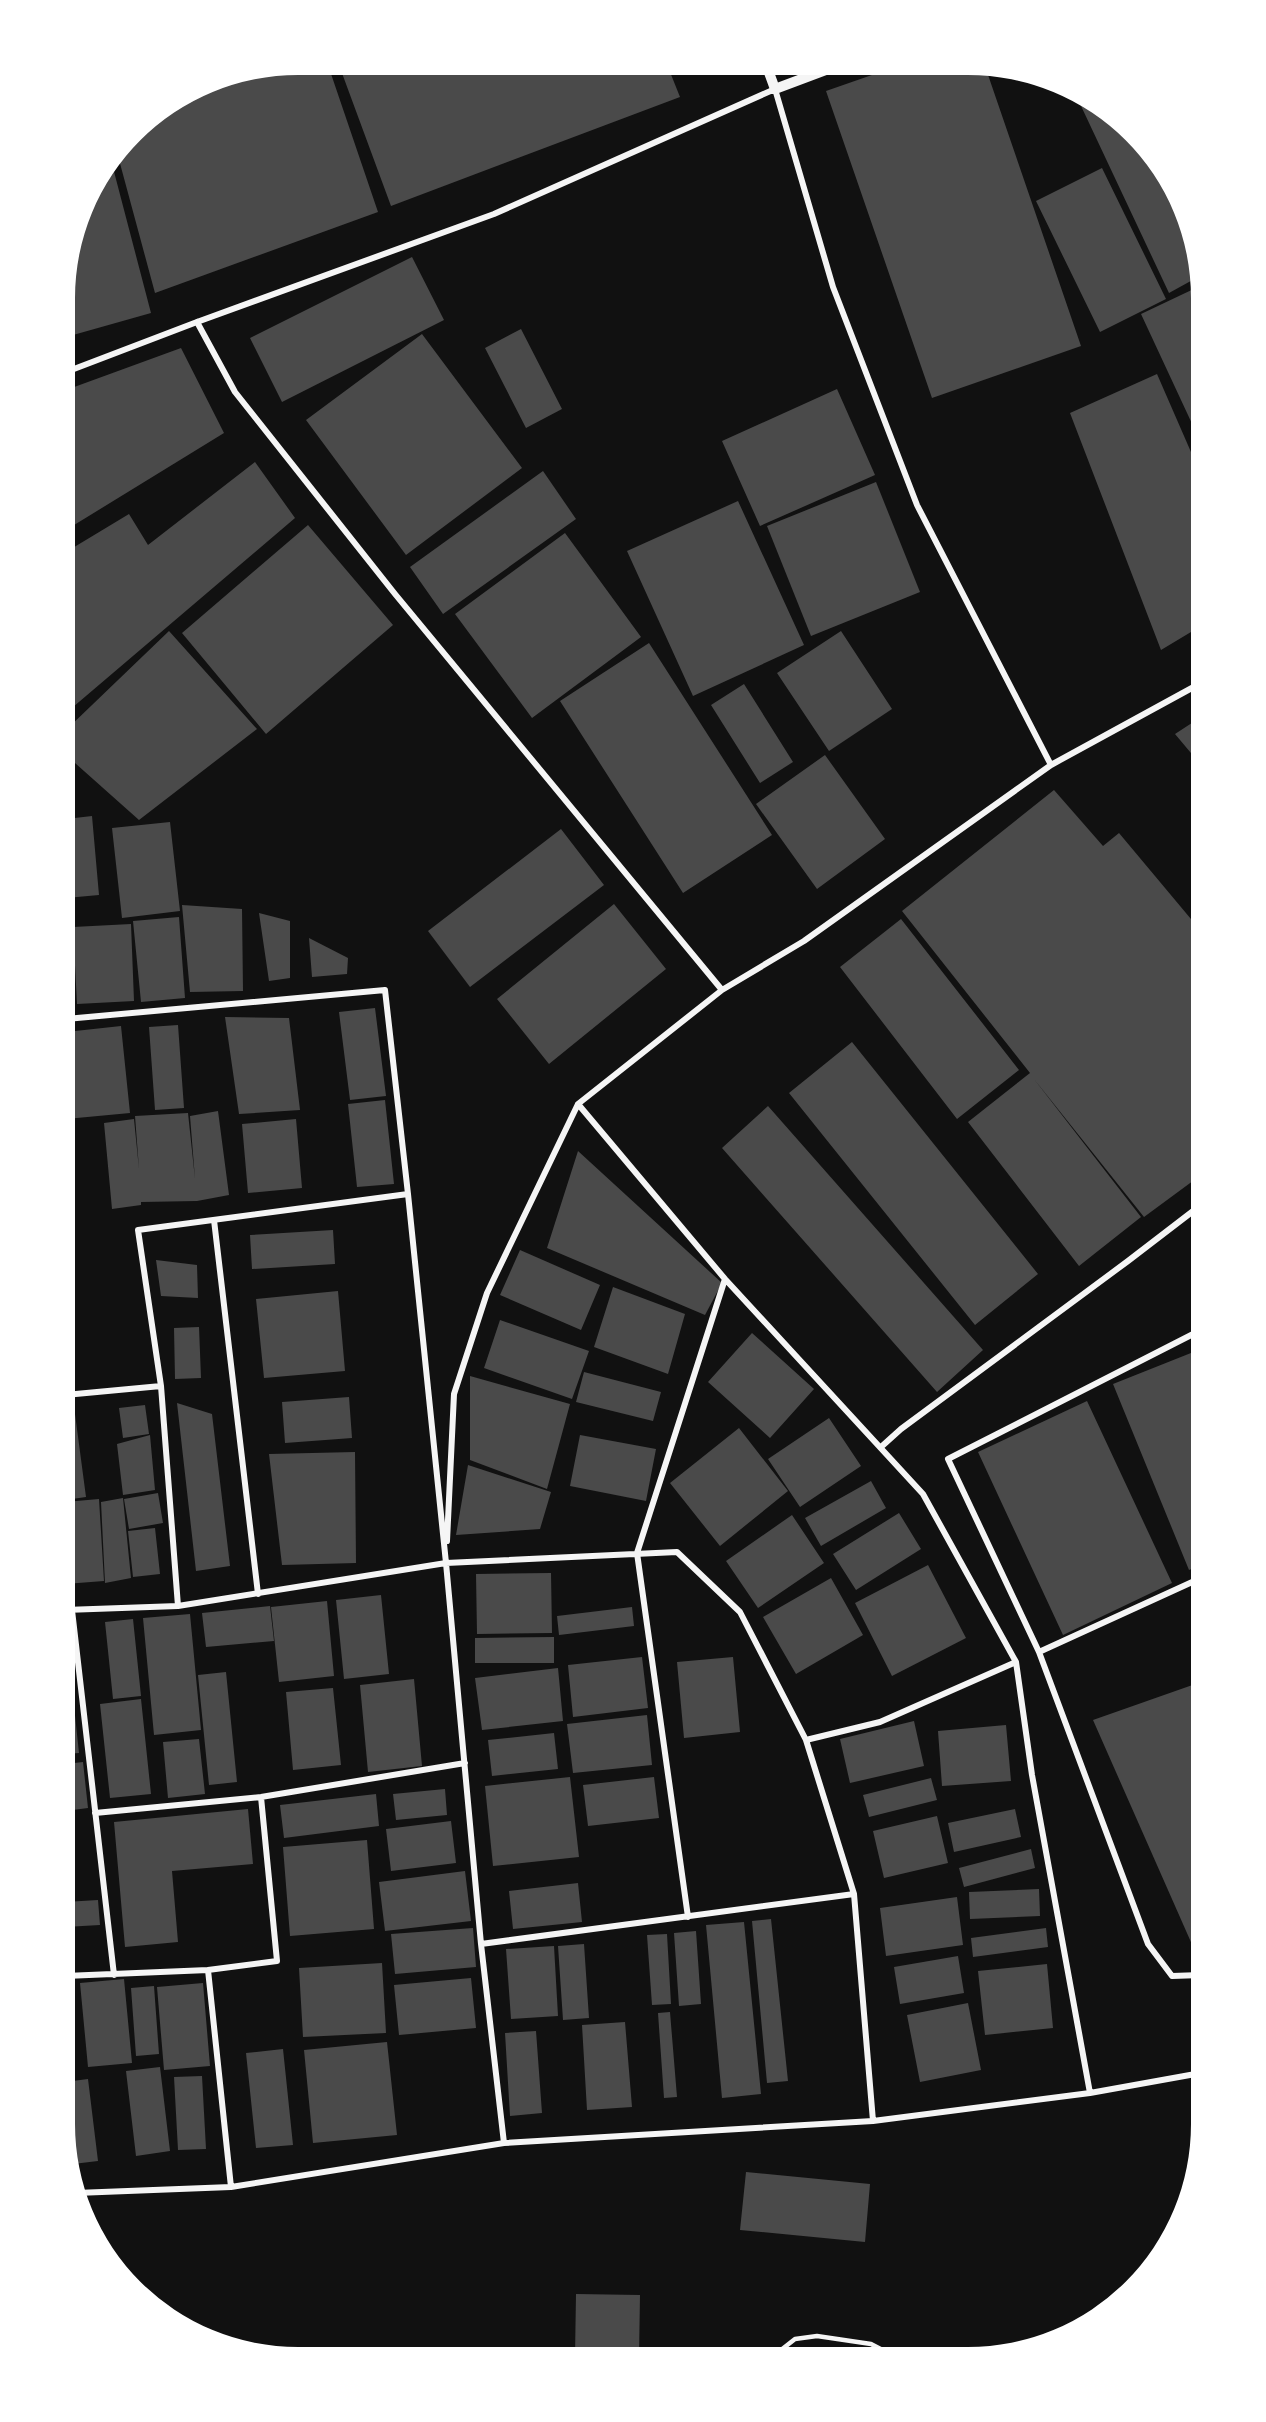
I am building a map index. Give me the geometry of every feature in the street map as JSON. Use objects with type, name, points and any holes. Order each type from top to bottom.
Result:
[{"type":"street","points":[[770,75],[833,287],[917,505],[1051,765]]},
{"type":"street","points":[[75,369],[494,214],[774,89],[812,75]]},
{"type":"street","points":[[197,322],[235,392],[395,594],[722,990]]},
{"type":"street","points":[[446,1563],[454,1394],[487,1293],[578,1104],[722,990],[804,941],[1051,765],[1191,688]]},
{"type":"street","points":[[75,1018],[385,990],[446,1563],[481,1944],[504,2143]]},
{"type":"street","points":[[578,1104],[726,1279],[923,1494],[1016,1662],[1032,1774],[1090,2093]]},
{"type":"street","points":[[178,1606],[161,1386],[138,1230],[408,1194]]},
{"type":"street","points":[[881,1448],[901,1429],[1191,1213]]},
{"type":"street","points":[[214,1220],[258,1594]]},
{"type":"street","points":[[688,1917],[637,1553],[726,1279]]},
{"type":"street","points":[[1191,1335],[948,1459],[1039,1652],[1148,1944],[1172,1976],[1191,1976]]},
{"type":"street","points":[[75,1394],[161,1386]]},
{"type":"street","points":[[75,1610],[178,1606],[446,1563],[677,1552],[740,1612],[806,1740],[854,1894],[873,2121]]},
{"type":"street","points":[[1039,1652],[1191,1583]]},
{"type":"street","points":[[75,1657],[114,1975]]},
{"type":"street","points":[[806,1740],[880,1722],[1016,1662]]},
{"type":"street","points":[[95,1813],[261,1797],[465,1763]]},
{"type":"street","points":[[75,1976],[208,1970],[277,1961],[261,1797]]},
{"type":"street","points":[[481,1944],[854,1894]]},
{"type":"street","points":[[208,1970],[231,2187]]},
{"type":"street","points":[[86,2193],[231,2187],[504,2143],[873,2121],[1090,2093],[1191,2075]]},
{"type":"lane","points":[[784,2347],[795,2338],[817,2336],[871,2344],[877,2347]]},
{"type":"building","points":[[284,75],[331,75],[378,212],[155,293],[121,162],[140,140],[162,121],[213,92],[255,79]]},
{"type":"building","points":[[343,75],[671,75],[680,97],[391,206]]},
{"type":"building","points":[[872,75],[988,76],[1081,346],[932,398],[826,91]]},
{"type":"building","points":[[1081,106],[1104,121],[1126,140],[1145,162],[1168,199],[1183,240],[1191,281],[1169,293]]},
{"type":"building","points":[[1102,168],[1166,299],[1100,332],[1036,201]]},
{"type":"building","points":[[114,172],[151,313],[75,334],[75,284],[79,255],[92,213]]},
{"type":"building","points":[[412,257],[444,320],[282,402],[250,338]]},
{"type":"building","points":[[1191,290],[1191,422],[1141,314]]},
{"type":"building","points":[[521,329],[562,409],[526,428],[485,348]]},
{"type":"building","points":[[422,334],[522,468],[406,555],[306,420]]},
{"type":"building","points":[[181,348],[224,433],[75,524],[75,387]]},
{"type":"building","points":[[1157,374],[1191,452],[1191,632],[1161,650],[1070,413]]},
{"type":"building","points":[[837,389],[875,475],[760,526],[722,441]]},
{"type":"building","points":[[255,462],[295,518],[75,705],[75,547],[129,514],[148,545]]},
{"type":"building","points":[[543,471],[576,519],[443,614],[410,567]]},
{"type":"building","points":[[876,482],[920,592],[811,636],[767,526]]},
{"type":"building","points":[[738,501],[804,645],[693,696],[627,551]]},
{"type":"building","points":[[308,525],[393,625],[266,734],[182,633]]},
{"type":"building","points":[[565,533],[641,637],[532,718],[455,614]]},
{"type":"building","points":[[169,631],[257,729],[139,820],[75,763],[75,721]]},
{"type":"building","points":[[841,631],[892,709],[829,751],[777,673]]},
{"type":"building","points":[[649,643],[772,835],[683,893],[560,701]]},
{"type":"building","points":[[744,684],[793,762],[760,783],[711,705]]},
{"type":"building","points":[[1191,724],[1191,753],[1175,734]]},
{"type":"building","points":[[825,755],[885,839],[817,889],[756,804]]},
{"type":"building","points":[[1054,790],[1103,846],[1119,833],[1191,919],[1191,1182],[1144,1217],[1034,1079],[1141,1217],[1079,1266],[968,1122],[1030,1073],[902,911]]},
{"type":"building","points":[[92,816],[99,895],[75,897],[75,818]]},
{"type":"building","points":[[170,822],[180,911],[122,918],[112,828]]},
{"type":"building","points":[[561,829],[604,885],[470,987],[428,931]]},
{"type":"building","points":[[614,904],[666,969],[549,1064],[497,999]]},
{"type":"building","points":[[182,905],[242,909],[243,991],[190,992]]},
{"type":"building","points":[[259,913],[290,921],[290,978],[269,981]]},
{"type":"building","points":[[179,917],[185,998],[141,1002],[133,921]]},
{"type":"building","points":[[901,919],[1019,1070],[957,1119],[840,967]]},
{"type":"building","points":[[131,924],[134,1001],[77,1004],[75,927]]},
{"type":"building","points":[[309,938],[348,958],[347,974],[312,977]]},
{"type":"building","points":[[375,1008],[386,1096],[350,1100],[339,1012]]},
{"type":"building","points":[[225,1017],[289,1018],[300,1110],[239,1114]]},
{"type":"building","points":[[178,1025],[184,1108],[155,1110],[149,1027]]},
{"type":"building","points":[[121,1026],[130,1113],[75,1118],[75,1031]]},
{"type":"building","points":[[852,1042],[1038,1274],[975,1325],[789,1093]]},
{"type":"building","points":[[385,1100],[394,1184],[357,1187],[348,1104]]},
{"type":"building","points":[[768,1106],[983,1350],[937,1392],[722,1148]]},
{"type":"building","points":[[218,1111],[229,1195],[197,1201],[141,1202],[141,1205],[112,1209],[104,1123],[134,1119],[139,1169],[135,1116],[188,1113],[195,1179],[190,1116]]},
{"type":"building","points":[[296,1119],[302,1188],[248,1193],[242,1124]]},
{"type":"building","points":[[578,1151],[722,1283],[705,1315],[547,1248]]},
{"type":"building","points":[[333,1230],[335,1264],[252,1269],[250,1235]]},
{"type":"building","points":[[520,1250],[600,1285],[581,1330],[500,1295]]},
{"type":"building","points":[[156,1260],[197,1265],[198,1298],[161,1296]]},
{"type":"building","points":[[613,1287],[685,1314],[668,1374],[594,1347]]},
{"type":"building","points":[[338,1291],[345,1371],[264,1378],[256,1299]]},
{"type":"building","points":[[500,1320],[589,1351],[572,1399],[484,1368]]},
{"type":"building","points":[[199,1327],[201,1378],[175,1379],[174,1328]]},
{"type":"building","points":[[752,1333],[814,1389],[770,1438],[708,1382]]},
{"type":"building","points":[[1191,1353],[1191,1569],[1189,1570],[1113,1384]]},
{"type":"building","points":[[584,1372],[661,1392],[653,1421],[576,1402]]},
{"type":"building","points":[[470,1376],[570,1404],[547,1489],[470,1460]]},
{"type":"building","points":[[349,1397],[352,1438],[285,1443],[282,1402]]},
{"type":"building","points":[[1087,1401],[1172,1583],[1063,1635],[978,1452]]},
{"type":"building","points":[[177,1403],[212,1414],[230,1566],[196,1571]]},
{"type":"building","points":[[145,1405],[149,1434],[123,1438],[119,1408]]},
{"type":"building","points":[[75,1414],[86,1497],[75,1499]]},
{"type":"building","points":[[829,1418],[861,1466],[800,1507],[768,1459]]},
{"type":"building","points":[[739,1428],[788,1491],[720,1546],[670,1483]]},
{"type":"building","points":[[150,1435],[155,1490],[123,1495],[117,1444]]},
{"type":"building","points":[[580,1435],[656,1449],[646,1501],[570,1486]]},
{"type":"building","points":[[355,1452],[356,1563],[282,1565],[269,1454]]},
{"type":"building","points":[[468,1465],[551,1492],[540,1529],[456,1535]]},
{"type":"building","points":[[871,1481],[886,1508],[821,1546],[805,1518]]},
{"type":"building","points":[[158,1493],[163,1523],[129,1529],[124,1499]]},
{"type":"building","points":[[123,1498],[131,1578],[105,1583],[101,1502]]},
{"type":"building","points":[[99,1499],[104,1581],[75,1583],[75,1501]]},
{"type":"building","points":[[899,1513],[921,1549],[856,1590],[833,1554]]},
{"type":"building","points":[[792,1515],[824,1563],[758,1608],[726,1561]]},
{"type":"building","points":[[155,1528],[160,1574],[133,1577],[128,1531]]},
{"type":"building","points":[[928,1565],[966,1638],[892,1676],[855,1603]]},
{"type":"building","points":[[551,1573],[552,1633],[477,1634],[476,1574]]},
{"type":"building","points":[[831,1578],[863,1635],[796,1674],[763,1617]]},
{"type":"building","points":[[381,1595],[389,1674],[344,1679],[336,1600]]},
{"type":"building","points":[[327,1601],[334,1676],[279,1682],[271,1607]]},
{"type":"building","points":[[270,1606],[274,1641],[206,1647],[202,1613]]},
{"type":"building","points":[[632,1607],[634,1626],[559,1635],[557,1616]]},
{"type":"building","points":[[190,1614],[201,1730],[154,1735],[143,1618]]},
{"type":"building","points":[[133,1619],[141,1696],[113,1699],[105,1622]]},
{"type":"building","points":[[554,1637],[554,1663],[475,1663],[475,1638]]},
{"type":"building","points":[[642,1657],[648,1708],[573,1717],[568,1665]]},
{"type":"building","points":[[733,1657],[740,1732],[684,1738],[677,1662]]},
{"type":"building","points":[[558,1668],[563,1721],[482,1730],[475,1678]]},
{"type":"building","points":[[226,1672],[237,1782],[209,1785],[198,1675]]},
{"type":"building","points":[[414,1679],[422,1766],[368,1772],[360,1685]]},
{"type":"building","points":[[1191,1686],[1191,1942],[1093,1720]]},
{"type":"building","points":[[333,1688],[341,1765],[293,1770],[286,1692]]},
{"type":"building","points":[[141,1699],[151,1794],[110,1798],[100,1704]]},
{"type":"building","points":[[75,1715],[79,1753],[75,1753]]},
{"type":"building","points":[[647,1715],[652,1765],[573,1773],[567,1724]]},
{"type":"building","points":[[914,1721],[924,1766],[850,1783],[840,1739]]},
{"type":"building","points":[[1006,1725],[1011,1781],[942,1786],[938,1731]]},
{"type":"building","points":[[554,1733],[558,1769],[492,1776],[488,1740]]},
{"type":"building","points":[[199,1739],[205,1794],[168,1798],[163,1742]]},
{"type":"building","points":[[83,1762],[88,1808],[75,1810],[75,1763]]},
{"type":"building","points":[[570,1777],[579,1857],[493,1866],[485,1786]]},
{"type":"building","points":[[654,1777],[659,1818],[588,1826],[583,1785]]},
{"type":"building","points":[[931,1778],[937,1800],[869,1817],[863,1795]]},
{"type":"building","points":[[445,1789],[447,1815],[396,1820],[393,1794]]},
{"type":"building","points":[[376,1794],[379,1826],[284,1838],[280,1805]]},
{"type":"building","points":[[248,1809],[253,1864],[172,1871],[178,1942],[125,1947],[114,1822]]},
{"type":"building","points":[[1015,1809],[1021,1837],[954,1852],[948,1823]]},
{"type":"building","points":[[937,1816],[948,1863],[884,1878],[873,1831]]},
{"type":"building","points":[[451,1821],[456,1863],[391,1871],[386,1829]]},
{"type":"building","points":[[367,1840],[374,1929],[290,1936],[283,1847]]},
{"type":"building","points":[[1031,1849],[1035,1868],[964,1887],[959,1868]]},
{"type":"building","points":[[465,1871],[471,1921],[385,1931],[379,1882]]},
{"type":"building","points":[[578,1883],[582,1922],[513,1929],[509,1891]]},
{"type":"building","points":[[1039,1889],[1040,1916],[970,1919],[969,1892]]},
{"type":"building","points":[[957,1897],[963,1945],[886,1956],[880,1908]]},
{"type":"building","points":[[98,1900],[100,1925],[75,1926],[75,1901]]},
{"type":"building","points":[[771,1919],[788,2081],[767,2083],[752,1921]]},
{"type":"building","points":[[744,1922],[761,2094],[722,2098],[706,1925]]},
{"type":"building","points":[[473,1928],[476,1967],[395,1974],[391,1934]]},
{"type":"building","points":[[1046,1928],[1048,1947],[973,1957],[971,1938]]},
{"type":"building","points":[[696,1931],[701,2004],[679,2006],[674,1933]]},
{"type":"building","points":[[667,1934],[671,2004],[652,2005],[647,1935]]},
{"type":"building","points":[[584,1944],[589,2018],[563,2020],[558,1946]]},
{"type":"building","points":[[554,1946],[558,2016],[511,2019],[506,1949]]},
{"type":"building","points":[[958,1956],[964,1993],[900,2004],[894,1967]]},
{"type":"building","points":[[382,1963],[386,2033],[303,2037],[299,1968]]},
{"type":"building","points":[[1047,1964],[1053,2028],[985,2035],[978,1971]]},
{"type":"building","points":[[471,1978],[476,2028],[399,2035],[394,1985]]},
{"type":"building","points":[[124,1979],[132,2063],[88,2067],[80,1983]]},
{"type":"building","points":[[203,1983],[210,2066],[164,2070],[157,1987]]},
{"type":"building","points":[[154,1986],[159,2054],[136,2056],[131,1988]]},
{"type":"building","points":[[968,2003],[981,2070],[920,2082],[907,2015]]},
{"type":"building","points":[[670,2012],[677,2097],[664,2098],[658,2013]]},
{"type":"building","points":[[625,2022],[632,2107],[587,2110],[582,2025]]},
{"type":"building","points":[[536,2031],[542,2113],[510,2116],[505,2033]]},
{"type":"building","points":[[387,2042],[397,2135],[313,2143],[304,2050]]},
{"type":"building","points":[[283,2049],[293,2145],[256,2148],[246,2053]]},
{"type":"building","points":[[160,2067],[170,2151],[136,2156],[126,2071]]},
{"type":"building","points":[[202,2076],[206,2149],[178,2150],[174,2077]]},
{"type":"building","points":[[88,2079],[98,2161],[78,2163],[75,2138],[75,2081]]},
{"type":"building","points":[[746,2172],[870,2184],[865,2242],[740,2230]]},
{"type":"building","points":[[576,2294],[640,2295],[639,2347],[575,2347]]}]
